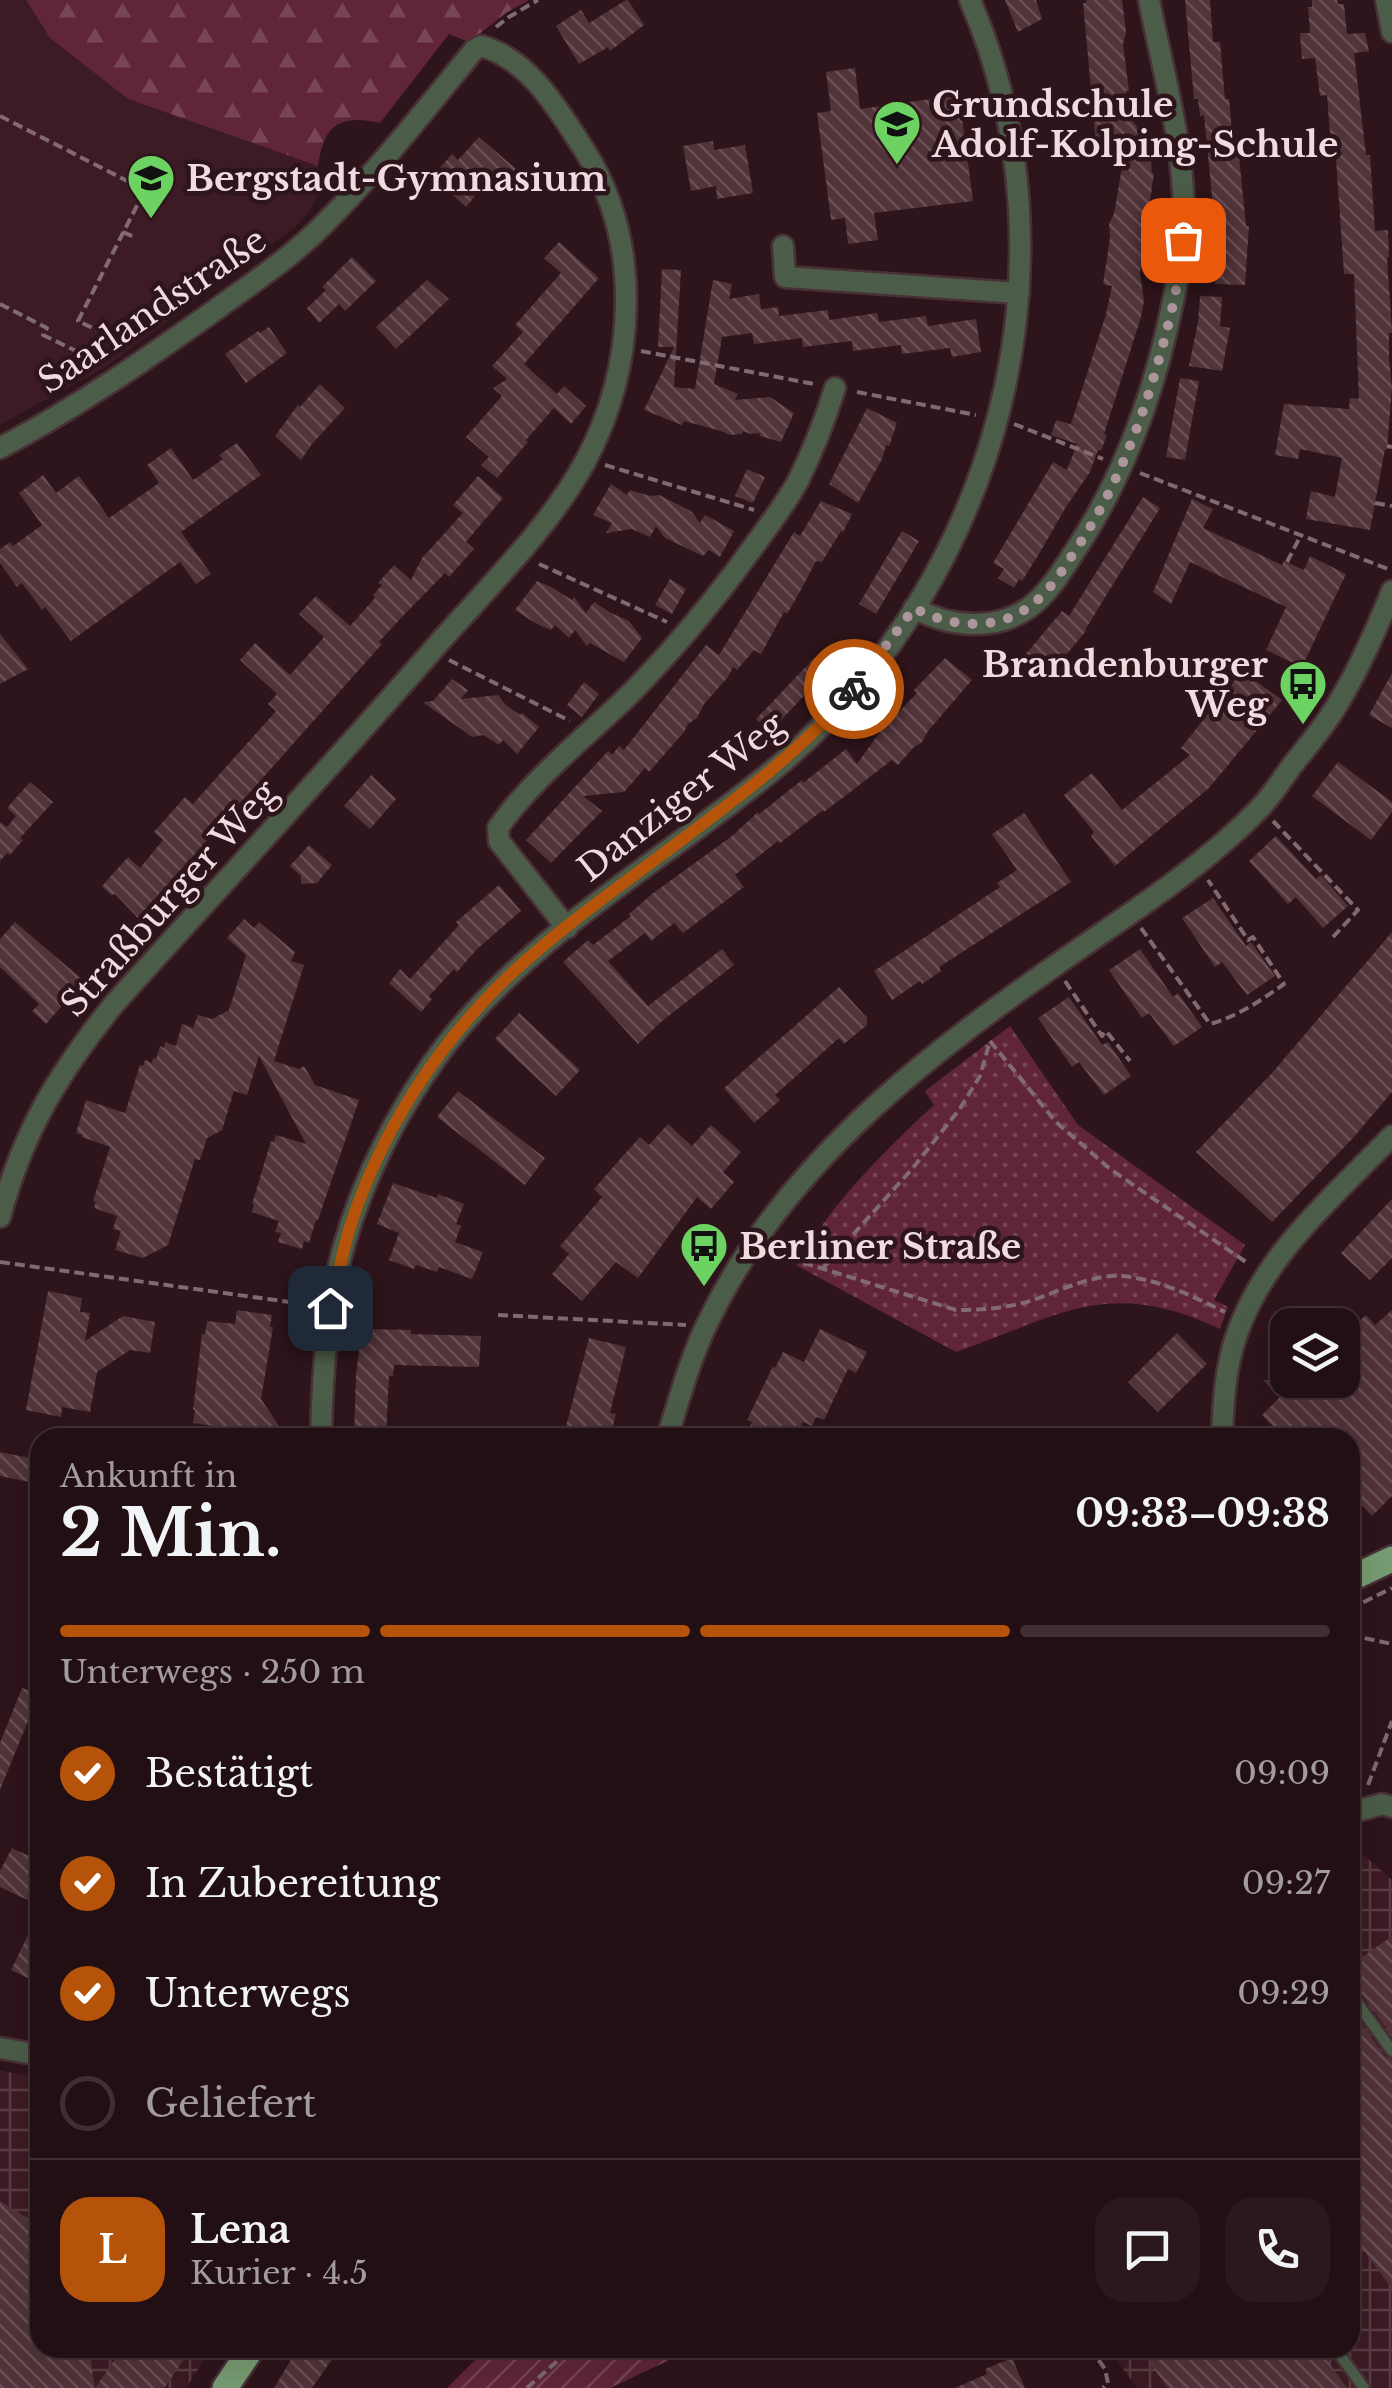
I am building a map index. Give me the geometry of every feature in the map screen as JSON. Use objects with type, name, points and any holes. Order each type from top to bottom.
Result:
[{"type":"main road","points":[[1360,1574],[1392,1559]]},
{"type":"main road","points":[[225,2388],[245,2358]]},
{"type":"street","name":"Danziger Weg","points":[[321,1428],[330,1308],[350,1226],[373,1168],[405,1105],[446,1046],[512,974],[566,928],[707,822],[829,719],[914,608],[956,533],[988,455],[998,419],[1012,356],[1019,293],[1014,151],[989,48],[970,0]]},
{"type":"street","points":[[914,608],[962,624],[1005,620],[1029,608],[1056,580],[1082,541],[1122,466],[1168,328],[1181,262],[1184,220],[1179,147],[1149,0]]},
{"type":"street","points":[[1386,0],[1392,32]]},
{"type":"street","name":"Straßburger Weg","points":[[0,1217],[20,1156],[44,1102],[80,1046],[547,518],[586,460],[606,414],[623,348],[627,305],[616,219],[599,174],[557,108],[529,75],[496,50],[481,46]]},
{"type":"street","name":"Saarlandstraße","points":[[0,448],[151,356],[291,255],[373,174],[481,46]]},
{"type":"street","points":[[782,246],[785,277],[1019,293]]},
{"type":"street","points":[[566,928],[499,840],[498,828],[688,632],[797,482],[835,388]]},
{"type":"street","points":[[670,1428],[706,1326],[764,1228],[847,1133],[915,1069],[1197,864],[1260,808],[1339,703],[1392,591]]},
{"type":"street","points":[[1223,1428],[1227,1378],[1236,1338],[1265,1276],[1284,1249],[1392,1136]]},
{"type":"street","points":[[1360,1810],[1382,1804],[1392,1807]]},
{"type":"street","points":[[0,2048],[30,2053]]},
{"type":"lane","points":[[1360,2008],[1392,2051]]},
{"type":"lane","points":[[1342,2358],[1364,2388]]},
{"type":"path","points":[[481,46],[508,17],[538,0]]},
{"type":"path","points":[[0,116],[145,190],[78,322],[151,356]]},
{"type":"path","points":[[123,232],[134,238]]},
{"type":"path","points":[[0,304],[47,328],[43,336],[123,374]]},
{"type":"path","points":[[623,348],[998,419],[1392,570]]},
{"type":"path","points":[[586,460],[775,517]]},
{"type":"path","points":[[1375,502],[1392,506]]},
{"type":"path","points":[[1282,557],[1287,561],[1300,535]]},
{"type":"path","points":[[517,554],[661,619]]},
{"type":"path","points":[[432,651],[589,733]]},
{"type":"path","points":[[1260,808],[1358,910],[1334,937]]},
{"type":"path","points":[[1130,914],[1210,1024],[1231,1018],[1284,984],[1253,937],[1248,940],[1197,864]]},
{"type":"path","points":[[1055,966],[1102,1036],[1106,1031],[1130,1061]]},
{"type":"path","points":[[823,1268],[959,1110],[980,1076],[990,1041],[1056,1122],[1110,1169],[1237,1256]]},
{"type":"path","points":[[798,1260],[956,1310],[984,1310],[1028,1301],[1092,1280],[1124,1276],[1164,1284],[1226,1312]]},
{"type":"path","points":[[0,1262],[330,1308]]},
{"type":"path","points":[[498,1315],[706,1326]]},
{"type":"path","points":[[1360,1604],[1392,1588]]},
{"type":"path","points":[[1360,1636],[1392,1644]]},
{"type":"path","points":[[1360,1802],[1392,1721]]},
{"type":"path","points":[[527,2388],[561,2358]]},
{"type":"path","points":[[1097,2358],[1105,2369],[1108,2383],[1104,2388]]},
{"type":"shaded area","name":"Bergstadt-Gymnasium","points":[[0,0],[26,0],[50,38],[128,99],[318,166],[320,190],[309,212],[294,228],[107,366],[0,425]]},
{"type":"shaded area","points":[[1360,1852],[1392,1880],[1392,2388],[1137,2388],[1115,2358],[1360,2358]]},
{"type":"shaded area","points":[[0,2071],[30,2076],[30,2358],[206,2358],[186,2388],[0,2388]]},
{"type":"green space","points":[[26,0],[529,0],[469,42],[449,34],[380,123],[354,120],[329,132],[318,166],[128,99],[50,38]]},
{"type":"green space","points":[[1010,1026],[1078,1125],[1245,1245],[1214,1300],[1228,1307],[1220,1329],[1180,1313],[1114,1303],[1055,1315],[956,1352],[796,1265],[859,1180],[934,1105],[925,1091]]},
{"type":"green space","points":[[477,2358],[674,2358],[610,2388],[447,2388]]},
{"type":"building","points":[[626,0],[644,25],[610,51],[608,47],[579,64],[556,26],[581,10],[589,23]]},
{"type":"building","points":[[1005,0],[1036,0],[1042,19],[1018,32]]},
{"type":"building","points":[[1122,0],[1128,115],[1144,137],[1146,151],[1150,150],[1154,173],[1140,273],[1144,301],[1101,451],[1098,450],[1090,472],[1014,588],[998,578],[1004,569],[993,563],[1053,462],[1067,470],[1077,444],[1051,435],[1056,420],[1083,428],[1071,424],[1112,286],[1103,284],[1109,224],[1127,138],[1096,143],[1083,3]]},
{"type":"building","points":[[1185,0],[1210,0],[1213,42],[1220,42],[1225,99],[1229,99],[1234,156],[1239,156],[1249,226],[1245,285],[1215,284],[1220,206],[1213,206],[1204,115],[1200,116],[1198,99],[1194,99]]},
{"type":"building","points":[[1312,0],[1337,0],[1344,4],[1347,34],[1365,33],[1369,51],[1354,53],[1366,155],[1370,155],[1375,231],[1388,230],[1392,333],[1387,450],[1370,530],[1306,519],[1311,491],[1335,497],[1342,458],[1300,449],[1298,459],[1275,455],[1284,404],[1349,409],[1350,398],[1359,399],[1354,274],[1344,274],[1327,95],[1320,96],[1315,58],[1302,59],[1300,33],[1310,33],[1308,7],[1312,7]]},
{"type":"building","name":"Grundschule Adolf-Kolping-Schule","points":[[855,68],[860,109],[959,95],[973,201],[874,213],[878,240],[848,244],[845,218],[831,220],[817,113],[831,111],[826,72]]},
{"type":"building","points":[[479,137],[516,169],[492,196],[479,191],[466,207],[432,177],[452,154],[458,160]]},
{"type":"building","points":[[713,141],[714,150],[745,145],[753,193],[717,199],[716,186],[691,191],[683,146]]},
{"type":"building","points":[[559,242],[599,278],[524,364],[557,394],[564,386],[586,406],[571,424],[554,408],[497,478],[481,465],[489,457],[466,437],[502,396],[493,388],[507,379],[492,366],[523,332],[515,325],[561,273],[544,258]]},
{"type":"building","points":[[352,257],[376,281],[345,311],[339,304],[319,323],[307,308]]},
{"type":"building","points":[[662,269],[681,270],[674,387],[695,389],[713,280],[732,284],[729,299],[759,294],[761,309],[778,307],[779,316],[828,310],[829,320],[877,313],[879,322],[926,316],[928,326],[976,319],[981,352],[952,357],[950,348],[902,354],[901,345],[853,351],[852,341],[803,347],[802,338],[754,344],[752,333],[722,337],[714,384],[738,394],[735,400],[770,397],[794,413],[781,442],[759,436],[761,433],[743,431],[730,435],[684,421],[682,425],[644,410],[674,347],[658,347]]},
{"type":"building","points":[[427,280],[449,299],[396,349],[376,327]]},
{"type":"building","points":[[1200,296],[1222,297],[1220,326],[1230,328],[1222,371],[1189,366]]},
{"type":"building","points":[[269,327],[287,353],[246,383],[225,354]]},
{"type":"building","points":[[1180,378],[1199,381],[1185,460],[1166,457]]},
{"type":"building","points":[[320,384],[345,408],[301,460],[275,436]]},
{"type":"building","points":[[867,408],[897,423],[858,503],[829,484]]},
{"type":"building","points":[[237,443],[261,475],[181,532],[211,574],[196,584],[180,562],[71,641],[45,607],[42,610],[22,583],[17,587],[0,563],[0,549],[10,542],[13,546],[42,525],[19,493],[43,475],[56,493],[79,476],[109,518],[159,483],[147,465],[171,448],[193,480],[223,459],[219,455]]},
{"type":"building","points":[[747,469],[765,477],[753,503],[735,496]]},
{"type":"building","points":[[478,476],[503,498],[466,542],[474,549],[449,577],[445,573],[379,642],[382,644],[138,918],[102,886],[128,857],[140,868],[163,840],[154,832],[185,797],[193,804],[276,711],[268,704],[277,694],[240,660],[255,643],[290,675],[324,637],[299,614],[316,596],[350,626],[375,598],[373,595],[382,585],[378,583],[394,565],[411,580],[422,558],[463,513],[453,505]]},
{"type":"building","points":[[611,484],[627,495],[630,490],[659,495],[691,511],[700,523],[705,515],[734,531],[720,557],[709,550],[703,556],[665,538],[656,526],[650,537],[632,529],[606,533],[612,523],[593,515]]},
{"type":"building","points":[[1143,497],[1160,508],[1086,631],[1050,674],[1039,665],[1033,673],[1019,662],[1062,611],[1069,616]]},
{"type":"building","points":[[1192,499],[1213,509],[1203,528],[1282,565],[1284,561],[1304,570],[1310,556],[1346,574],[1302,667],[1266,650],[1286,607],[1190,562],[1171,604],[1153,592]]},
{"type":"building","points":[[821,501],[852,514],[822,562],[816,561],[761,654],[754,650],[737,670],[733,667],[697,718],[649,772],[645,768],[624,792],[583,796],[602,811],[551,863],[526,840],[608,751],[612,755],[619,746],[624,750],[706,645],[719,655],[794,532],[800,536]]},
{"type":"building","points":[[902,531],[919,541],[876,614],[859,604]]},
{"type":"building","points":[[670,579],[686,589],[672,614],[655,605]]},
{"type":"building","points":[[537,581],[572,600],[574,597],[586,613],[594,602],[629,621],[642,638],[624,662],[590,643],[587,646],[575,630],[569,638],[555,625],[551,630],[537,624],[515,610]]},
{"type":"building","points":[[0,634],[28,669],[0,684]]},
{"type":"building","points":[[815,657],[828,670],[770,732],[756,719]]},
{"type":"building","points":[[945,658],[972,680],[898,765],[892,760],[824,812],[778,841],[735,875],[744,887],[683,933],[674,923],[651,941],[645,933],[608,961],[648,1006],[722,949],[734,965],[638,1044],[563,962],[588,940],[593,945],[652,894],[846,749],[857,764],[882,729],[917,693],[914,690]]},
{"type":"building","points":[[1242,671],[1282,700],[1209,788],[1115,866],[1064,795],[1092,773],[1122,810],[1190,755],[1181,748]]},
{"type":"building","points":[[1392,673],[1392,728],[1369,715]]},
{"type":"building","points":[[452,679],[468,690],[461,699],[498,695],[539,727],[517,754],[503,740],[499,745],[483,735],[472,737],[423,702],[433,701]]},
{"type":"building","points":[[584,682],[599,694],[582,717],[567,705]]},
{"type":"building","points":[[1338,762],[1392,802],[1392,812],[1371,840],[1312,796]]},
{"type":"building","points":[[371,775],[396,799],[370,829],[344,806]]},
{"type":"building","points":[[30,782],[53,802],[10,855],[7,853],[0,861],[0,822],[7,827],[16,816],[7,808]]},
{"type":"building","points":[[1024,813],[1071,882],[939,967],[941,971],[922,984],[920,981],[892,1000],[874,971],[1000,887],[997,883],[1017,870],[992,834]]},
{"type":"building","points":[[1276,836],[1316,879],[1321,875],[1348,906],[1323,928],[1296,897],[1288,904],[1249,861]]},
{"type":"building","points":[[309,845],[332,865],[317,883],[301,884],[301,876],[290,866]]},
{"type":"building","points":[[499,885],[521,911],[457,972],[454,969],[429,996],[432,999],[421,1012],[389,983],[400,969],[410,979],[459,925],[456,922]]},
{"type":"building","points":[[1213,898],[1246,946],[1251,942],[1275,976],[1247,995],[1222,962],[1215,967],[1182,918]]},
{"type":"building","points":[[244,919],[254,928],[259,922],[295,952],[291,961],[304,965],[274,1061],[299,1069],[304,1066],[315,1085],[359,1100],[318,1220],[309,1243],[304,1241],[302,1249],[278,1242],[281,1233],[275,1232],[279,1221],[252,1212],[271,1141],[276,1135],[306,1144],[259,1056],[247,1095],[234,1091],[222,1130],[207,1138],[200,1160],[195,1159],[168,1245],[143,1258],[115,1250],[121,1231],[113,1229],[117,1216],[94,1208],[93,1201],[110,1147],[76,1133],[86,1100],[125,1113],[145,1060],[152,1063],[165,1042],[176,1046],[182,1024],[193,1028],[198,1015],[212,1019],[229,1010],[246,955],[227,938]]},
{"type":"building","points":[[15,922],[84,981],[46,1024],[32,1011],[39,1004],[0,967],[0,939]]},
{"type":"building","points":[[1392,932],[1392,1092],[1272,1222],[1196,1152],[1272,1073]]},
{"type":"building","points":[[1140,949],[1173,997],[1178,993],[1202,1027],[1174,1046],[1149,1013],[1142,1018],[1109,970]]},
{"type":"building","points":[[839,987],[867,1018],[867,1025],[844,1044],[839,1038],[775,1095],[780,1100],[754,1123],[724,1088]]},
{"type":"building","points":[[1069,997],[1102,1045],[1108,1042],[1131,1076],[1104,1095],[1079,1062],[1072,1067],[1038,1018]]},
{"type":"building","points":[[519,1013],[580,1070],[556,1096],[495,1039]]},
{"type":"building","points":[[458,1091],[545,1158],[525,1185],[437,1117]]},
{"type":"building","points":[[668,1124],[692,1146],[711,1125],[741,1152],[723,1172],[734,1182],[711,1209],[697,1197],[638,1278],[616,1262],[582,1301],[552,1274],[569,1254],[560,1246],[602,1197],[594,1189],[621,1158],[640,1137],[649,1145]]},
{"type":"building","points":[[393,1183],[464,1204],[456,1224],[461,1226],[455,1242],[483,1252],[472,1279],[439,1267],[437,1272],[416,1265],[414,1269],[389,1260],[399,1233],[377,1224]]},
{"type":"building","points":[[1392,1199],[1392,1258],[1370,1280],[1341,1253]]},
{"type":"building","points":[[48,1291],[82,1298],[80,1312],[90,1313],[85,1341],[123,1316],[155,1322],[150,1353],[130,1350],[97,1372],[90,1412],[62,1407],[61,1417],[26,1410]]},
{"type":"building","points":[[237,1310],[272,1315],[261,1399],[280,1428],[227,1428],[193,1423],[202,1334],[207,1321],[235,1324]]},
{"type":"building","points":[[1392,1310],[1392,1496],[1372,1516],[1360,1503],[1360,1428],[1274,1428],[1262,1415],[1279,1398],[1360,1398],[1360,1320],[1366,1315],[1375,1325]]},
{"type":"building","points":[[362,1329],[481,1336],[479,1367],[394,1365],[393,1376],[389,1376],[386,1428],[354,1428]]},
{"type":"building","points":[[820,1329],[867,1352],[856,1373],[848,1369],[824,1420],[816,1417],[812,1426],[803,1422],[800,1428],[749,1428],[752,1422],[747,1420],[783,1352],[804,1362]]},
{"type":"building","points":[[1177,1333],[1207,1364],[1158,1412],[1128,1382]]},
{"type":"building","points":[[589,1338],[626,1347],[610,1413],[616,1414],[612,1428],[566,1428]]},
{"type":"building","points":[[0,1452],[30,1458],[30,1482],[0,1476]]},
{"type":"building","points":[[22,1688],[30,1691],[30,1716],[0,1790],[0,1743]]},
{"type":"building","points":[[12,1848],[30,1856],[30,1901],[0,1887],[0,1871]]},
{"type":"building","points":[[30,1931],[30,1979],[11,1970]]},
{"type":"building","points":[[1392,1936],[1392,2036],[1360,1992],[1360,1959]]},
{"type":"building","points":[[1360,2022],[1392,2060],[1392,2289],[1360,2245]]},
{"type":"building","points":[[0,2201],[30,2220],[30,2358],[90,2358],[95,2388],[0,2388]]},
{"type":"building","points":[[116,2358],[185,2358],[164,2388],[95,2388]]},
{"type":"building","points":[[292,2358],[333,2358],[312,2388],[274,2388]]},
{"type":"building","points":[[1012,2358],[1025,2388],[955,2388],[987,2374],[985,2369]]},
{"type":"building","points":[[1146,2358],[1325,2358],[1347,2388],[1168,2388]]},
{"type":"way so far","points":[[854,689],[914,608],[962,624],[1005,620],[1029,608],[1056,580],[1099,515],[1132,444],[1168,328],[1183,240]]},
{"type":"place","name":"Grundschule Adolf-Kolping-Schule","points":[[897,166]]},
{"type":"place","name":"Bergstadt-Gymnasium","points":[[151,220]]},
{"type":"place","name":"Brandenburger Weg","points":[[1303,726]]},
{"type":"place","name":"Berliner Straße","points":[[704,1288]]},
{"type":"route","points":[[330,1308],[350,1226],[373,1168],[405,1105],[446,1046],[512,974],[785,760],[854,689]]}]
